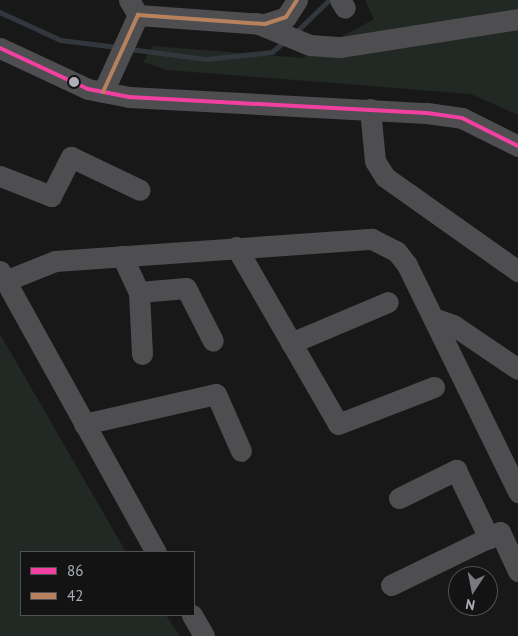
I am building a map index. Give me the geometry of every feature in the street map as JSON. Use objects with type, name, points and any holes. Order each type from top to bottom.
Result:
[{"type":"street","points":[[256,23],[286,17],[296,0]]},
{"type":"street","points":[[103,92],[134,8],[256,23],[310,45],[341,47],[518,19]]},
{"type":"street","points":[[0,48],[103,92],[159,102],[370,109],[462,118],[518,146]]},
{"type":"street","points":[[370,109],[375,161],[384,177],[518,271]]},
{"type":"street","points":[[0,176],[51,196],[71,157],[140,190]]},
{"type":"street","points":[[155,551],[3,276],[55,261],[372,239],[397,252],[509,457],[518,492]]},
{"type":"street","points":[[236,247],[338,424],[434,387]]},
{"type":"street","points":[[122,256],[139,292],[142,354]]},
{"type":"street","points":[[139,292],[186,288],[212,341]]},
{"type":"street","points":[[291,343],[388,302]]},
{"type":"street","points":[[433,318],[453,325],[518,369]]},
{"type":"street","points":[[84,424],[216,394],[241,451]]},
{"type":"street","points":[[399,498],[456,470],[489,538]]},
{"type":"street","points":[[391,585],[500,532],[518,571]]},
{"type":"street","points":[[193,616],[204,636]]},
{"type":"shaded area","points":[[365,0],[518,0],[518,115],[471,94],[167,70],[143,62],[153,46],[303,58],[374,19]]},
{"type":"shaded area","points":[[0,334],[125,551],[20,551],[20,616],[167,616],[180,636],[0,636]]},
{"type":"waterway","points":[[296,32],[329,0]]},
{"type":"waterway","points":[[0,12],[61,40],[117,47]]},
{"type":"waterway","points":[[130,49],[206,59],[272,52],[284,42]]},
{"type":"transit line","name":"42","points":[[103,92],[138,15],[265,24],[286,17],[297,0]]},
{"type":"transit line","name":"86","points":[[0,48],[88,89],[129,97],[427,113],[462,118],[518,146]]}]
